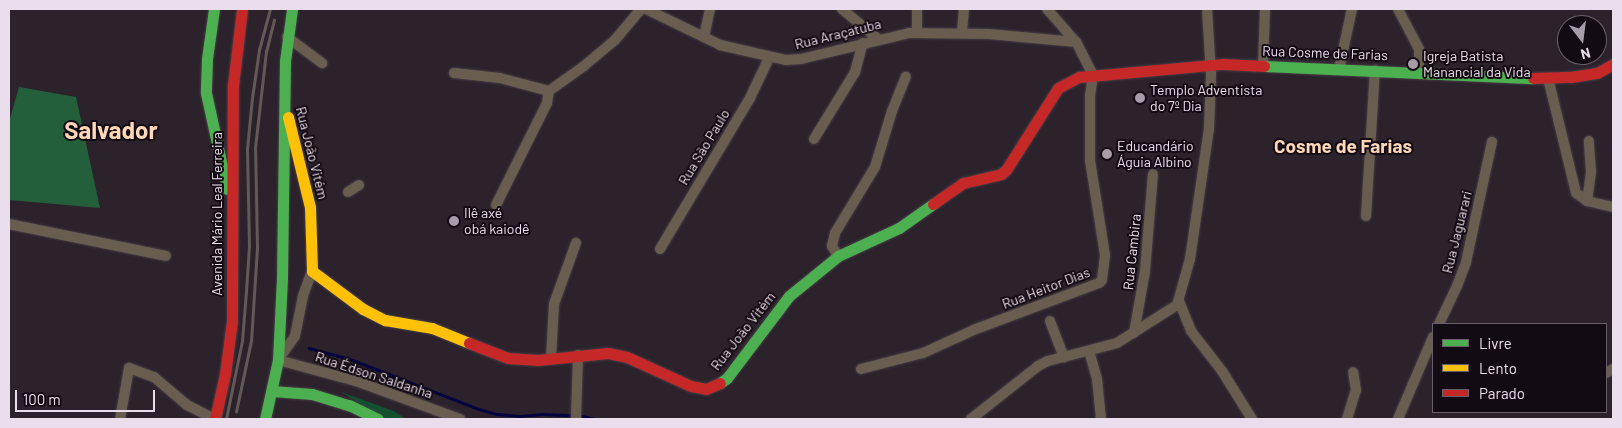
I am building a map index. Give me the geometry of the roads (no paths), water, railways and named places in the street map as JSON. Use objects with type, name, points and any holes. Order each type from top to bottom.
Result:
[{"type":"main road","points":[[214,9],[206,78],[211,122],[232,210]]},
{"type":"main road","name":"Avenida Mário Leal Ferreira","points":[[214,419],[225,374],[232,320],[233,78],[242,9]]},
{"type":"main road","points":[[265,419],[278,360],[282,277],[284,103],[287,37],[292,9]]},
{"type":"main road","name":"Rua Cosme de Farias","points":[[838,256],[899,228],[963,183],[1001,174],[1006,170],[1058,88],[1079,77],[1131,74],[1211,65],[1548,78],[1586,76],[1597,73],[1613,64]]},
{"type":"main road","name":"Rua João Vitém","points":[[284,103],[310,207],[312,271],[363,309],[385,320],[432,328],[508,358],[551,359],[608,353],[620,355],[691,386],[712,388],[728,378],[789,296],[838,256]]},
{"type":"main road","points":[[272,391],[312,394],[349,405],[378,419]]},
{"type":"street","points":[[496,205],[547,104],[549,91],[584,66],[615,40],[641,9]]},
{"type":"street","name":"Rua Araçatuba","points":[[646,9],[720,45],[769,58],[786,60],[801,59],[878,39],[917,33],[962,32],[1076,42]]},
{"type":"street","points":[[704,37],[710,9]]},
{"type":"street","points":[[842,9],[878,39]]},
{"type":"street","points":[[917,9],[917,33]]},
{"type":"street","points":[[962,32],[964,9]]},
{"type":"street","points":[[1047,9],[1076,42],[1093,75]]},
{"type":"street","points":[[971,419],[1038,366],[1064,356],[1110,346],[1174,308],[1179,301],[1190,259],[1209,129],[1211,65],[1206,9]]},
{"type":"street","points":[[1263,66],[1265,9]]},
{"type":"street","points":[[1339,69],[1352,9]]},
{"type":"street","points":[[1398,9],[1419,49],[1419,72]]},
{"type":"street","points":[[287,37],[322,63]]},
{"type":"street","points":[[814,139],[855,72],[863,43]]},
{"type":"street","name":"Rua São Paulo","points":[[660,249],[750,98],[769,58]]},
{"type":"street","points":[[1366,216],[1375,70]]},
{"type":"street","points":[[454,72],[500,78],[549,91]]},
{"type":"street","name":"Rua Heitor Dias","points":[[861,369],[923,353],[983,326],[1093,286],[1102,280],[1105,255],[1090,160],[1090,96],[1093,75]]},
{"type":"street","points":[[838,256],[832,246],[835,233],[875,167],[892,111],[906,77]]},
{"type":"street","points":[[1548,78],[1576,193],[1587,201],[1613,207]]},
{"type":"street","points":[[1587,201],[1591,172],[1589,141]]},
{"type":"street","name":"Rua Jaguarari","points":[[1439,323],[1460,281],[1466,262],[1492,142]]},
{"type":"street","name":"Rua Cambira","points":[[1134,333],[1146,271],[1153,174]]},
{"type":"street","points":[[348,192],[359,185]]},
{"type":"street","points":[[9,224],[166,256]]},
{"type":"street","points":[[551,359],[554,304],[576,243]]},
{"type":"street","name":"Rua João Vitém","points":[[278,360],[295,336],[303,296],[312,271]]},
{"type":"street","points":[[1179,301],[1191,331],[1222,371],[1252,419]]},
{"type":"street","points":[[1050,321],[1064,356]]},
{"type":"street","points":[[1398,419],[1432,339]]},
{"type":"street","points":[[1089,351],[1097,379],[1101,419]]},
{"type":"street","points":[[576,414],[578,355]]},
{"type":"street","name":"Rua Édson Saldanha","points":[[278,360],[356,381],[460,419]]},
{"type":"street","points":[[120,419],[129,368],[154,377],[187,406],[214,419]]},
{"type":"street","points":[[1348,418],[1357,384],[1353,372]]},
{"type":"waterway","points":[[309,348],[350,359],[479,409],[497,414],[520,416],[541,414],[573,415]]},
{"type":"waterway","points":[[578,415],[596,419]]},
{"type":"railway","points":[[226,419],[242,341],[249,246],[247,149],[252,98],[259,50],[270,9]]},
{"type":"railway","points":[[236,412],[251,341],[257,248],[255,148],[266,52],[274,20]]},
{"type":"place","name":"Igreja Batista Manancial da Vida","points":[[1413,64]]},
{"type":"place","name":"Templo Adventista do 7º Dia","points":[[1140,98]]},
{"type":"place","name":"Educandário Águia Albino","points":[[1107,154]]},
{"type":"place","name":"Ilê axé obá kaiodê","points":[[454,221]]},
{"type":"district","name":"Salvador","points":[[111,130]]},
{"type":"district","name":"Cosme de Farias","points":[[1343,146]]}]
